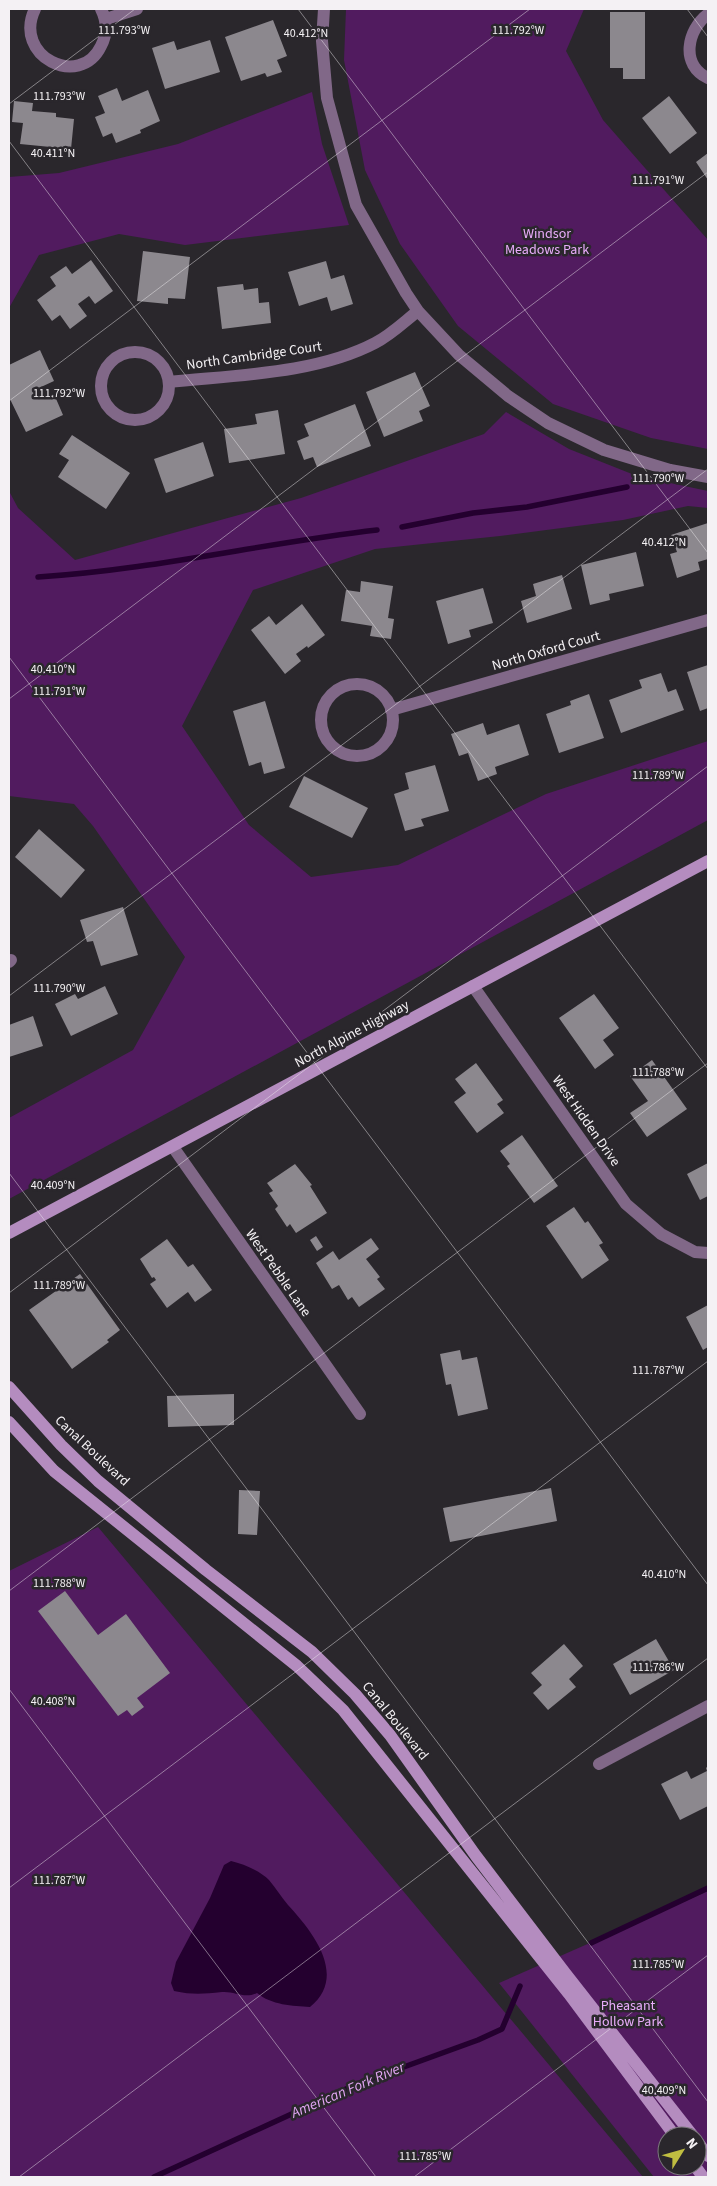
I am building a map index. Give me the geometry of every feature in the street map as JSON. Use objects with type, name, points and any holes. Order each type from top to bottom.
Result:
[{"type":"main road","name":"North Alpine Highway","points":[[9,1233],[708,860]]},
{"type":"main road","name":"Canal Boulevard","points":[[9,1387],[61,1445],[98,1481],[206,1570],[312,1652],[355,1694],[390,1735],[476,1856],[685,2126]]},
{"type":"main road","points":[[9,1422],[54,1471],[297,1666],[343,1710],[569,1994],[668,2126]]},
{"type":"street","points":[[35,9],[30,25],[33,43],[44,58],[64,66],[84,63],[93,57],[104,40],[103,14],[137,9]]},
{"type":"street","points":[[324,9],[322,41],[327,98],[354,197],[376,241],[418,311],[459,355],[508,396],[548,423],[604,450],[670,470],[708,477]]},
{"type":"street","points":[[708,14],[697,24],[690,37],[690,51],[694,65],[708,78]]},
{"type":"street","name":"North Cambridge Court","points":[[169,382],[290,368],[338,359],[376,342],[418,311]]},
{"type":"street","name":"North Cambridge Court","points":[[130,352],[148,354],[156,358],[167,373],[169,382],[166,401],[152,416],[143,419],[123,417],[114,412],[103,396],[102,386],[106,368],[121,355],[130,352]]},
{"type":"street","name":"North Oxford Court","points":[[391,710],[708,620]]},
{"type":"street","points":[[363,684],[372,688],[381,693],[391,710],[393,721],[385,742],[377,750],[368,754],[356,756],[346,754],[336,749],[323,732],[321,723],[324,705],[335,691],[343,686],[363,684]]},
{"type":"street","name":"West Hidden Drive","points":[[473,986],[626,1204],[660,1234],[702,1252]]},
{"type":"street","name":"West Pebble Lane","points":[[173,1147],[360,1414]]},
{"type":"street","points":[[599,1764],[708,1706]]},
{"type":"green space","name":"Windsor Meadows Park","points":[[346,9],[584,9],[566,51],[603,120],[708,240],[708,449],[651,438],[553,404],[458,326],[400,244],[365,170],[344,60]]},
{"type":"green space","points":[[312,92],[322,144],[349,225],[185,245],[119,234],[39,255],[9,308],[9,177],[59,173],[178,144]]},
{"type":"green space","points":[[506,412],[569,449],[637,476],[708,491],[708,508],[688,506],[623,520],[500,536],[375,549],[253,590],[182,726],[249,825],[311,877],[398,865],[546,794],[708,741],[708,820],[9,1199],[9,1118],[133,1050],[185,957],[93,826],[74,804],[9,796],[9,491],[18,508],[75,560],[301,498],[484,434]]},
{"type":"green space","points":[[98,1527],[643,2177],[9,2177],[9,1571]]},
{"type":"green space","name":"Pheasant Hollow Park","points":[[708,1891],[708,2177],[654,2177],[499,1983]]},
{"type":"shaded area","points":[[231,1861],[252,1868],[269,1880],[316,1941],[323,1954],[326,1982],[321,1995],[310,2007],[275,2002],[257,1993],[252,1995],[227,1992],[198,1994],[174,1991],[171,1983],[176,1962],[210,1898],[224,1865]]},
{"type":"building","points":[[610,12],[645,12],[645,79],[623,79],[623,68],[610,68]]},
{"type":"building","points":[[273,20],[287,56],[277,60],[282,72],[267,77],[265,73],[241,81],[225,37]]},
{"type":"building","points":[[210,40],[220,72],[165,89],[152,48],[174,41],[177,50]]},
{"type":"building","points":[[117,88],[122,101],[148,90],[160,121],[140,130],[141,133],[116,143],[112,133],[103,137],[95,117],[105,113],[98,96]]},
{"type":"building","points":[[669,96],[697,133],[670,154],[642,118]]},
{"type":"building","points":[[14,101],[33,103],[32,111],[56,113],[56,117],[74,119],[71,149],[20,144],[23,123],[12,122]]},
{"type":"building","points":[[708,153],[708,180],[696,162]]},
{"type":"building","points":[[143,251],[190,257],[185,299],[168,298],[168,304],[137,301]]},
{"type":"building","points":[[91,260],[113,291],[95,304],[89,296],[78,304],[87,316],[70,329],[60,315],[52,321],[37,300],[56,286],[50,277],[66,266],[72,274]]},
{"type":"building","points":[[326,261],[331,279],[344,275],[353,304],[331,311],[327,297],[299,306],[288,272]]},
{"type":"building","points":[[243,284],[244,290],[258,288],[259,303],[269,302],[271,323],[222,329],[217,287]]},
{"type":"building","points":[[40,350],[54,381],[41,387],[46,398],[54,394],[63,415],[26,432],[9,397],[9,365]]},
{"type":"building","points":[[415,372],[430,406],[419,411],[423,421],[384,437],[366,392]]},
{"type":"building","points":[[355,404],[371,446],[317,467],[313,457],[304,460],[297,441],[309,436],[304,424]]},
{"type":"building","points":[[278,410],[285,454],[229,463],[224,429],[257,424],[255,414]]},
{"type":"building","points":[[72,435],[130,473],[106,509],[58,477],[69,460],[59,454]]},
{"type":"building","points":[[203,442],[214,476],[166,493],[154,459]]},
{"type":"building","points":[[708,523],[708,559],[698,562],[700,570],[677,578],[670,554],[677,552],[671,535]]},
{"type":"building","points":[[636,552],[644,586],[609,594],[610,600],[590,605],[581,565]]},
{"type":"building","points":[[562,575],[572,609],[527,623],[521,601],[536,596],[533,584]]},
{"type":"building","points":[[361,581],[393,586],[388,618],[394,619],[391,639],[370,636],[372,626],[341,621],[346,590],[360,592]]},
{"type":"building","points":[[483,588],[493,623],[469,630],[471,637],[448,644],[436,601]]},
{"type":"building","points":[[302,604],[325,635],[308,648],[307,646],[296,654],[301,661],[285,674],[251,630],[269,616],[276,625]]},
{"type":"building","points":[[708,665],[708,708],[700,711],[687,672]]},
{"type":"building","points":[[661,673],[668,692],[676,689],[684,710],[621,733],[609,700],[642,688],[639,680]]},
{"type":"building","points":[[589,694],[604,738],[559,753],[546,714],[571,705],[570,701]]},
{"type":"building","points":[[265,701],[285,768],[264,774],[261,762],[249,766],[233,711]]},
{"type":"building","points":[[483,723],[487,735],[519,724],[529,755],[495,767],[497,774],[478,781],[468,753],[459,756],[451,734]]},
{"type":"building","points":[[435,765],[449,811],[421,819],[424,826],[405,831],[394,794],[409,789],[405,773]]},
{"type":"building","points":[[304,776],[368,808],[352,838],[289,807]]},
{"type":"building","points":[[39,829],[85,870],[61,898],[15,857]]},
{"type":"building","points":[[123,907],[138,955],[101,966],[93,941],[87,942],[80,920]]},
{"type":"building","points":[[105,986],[118,1014],[71,1036],[55,1004],[75,994],[78,999]]},
{"type":"building","points":[[594,994],[619,1028],[603,1040],[614,1055],[595,1069],[559,1018]]},
{"type":"building","points":[[33,1016],[43,1046],[9,1057],[9,1025]]},
{"type":"building","points":[[652,1060],[687,1109],[647,1137],[630,1113],[648,1101],[630,1076]]},
{"type":"building","points":[[476,1063],[503,1100],[497,1104],[504,1113],[477,1133],[454,1102],[466,1093],[455,1079]]},
{"type":"building","points":[[522,1135],[558,1186],[534,1203],[507,1166],[510,1164],[500,1151]]},
{"type":"building","points":[[708,1163],[708,1196],[700,1200],[687,1174]]},
{"type":"building","points":[[295,1164],[312,1185],[310,1186],[327,1213],[296,1233],[290,1224],[287,1227],[275,1209],[278,1206],[269,1193],[273,1191],[267,1183]]},
{"type":"building","points":[[574,1207],[585,1223],[588,1221],[603,1243],[599,1245],[609,1260],[582,1279],[546,1226]]},
{"type":"building","points":[[316,1236],[323,1247],[317,1251],[310,1240]]},
{"type":"building","points":[[371,1238],[379,1249],[366,1259],[380,1277],[377,1279],[385,1289],[359,1307],[352,1297],[348,1300],[339,1285],[332,1289],[316,1263],[333,1251],[339,1260]]},
{"type":"building","points":[[167,1239],[188,1267],[193,1264],[212,1290],[195,1302],[188,1292],[167,1308],[150,1284],[156,1280],[154,1277],[152,1278],[140,1259]]},
{"type":"building","points":[[80,1274],[120,1330],[107,1340],[109,1342],[72,1369],[29,1310]]},
{"type":"building","points":[[708,1305],[708,1347],[703,1350],[686,1317]]},
{"type":"building","points":[[460,1350],[462,1360],[477,1357],[488,1409],[458,1416],[451,1384],[446,1385],[440,1354]]},
{"type":"building","points":[[234,1394],[234,1425],[168,1427],[167,1396]]},
{"type":"building","points":[[551,1488],[557,1521],[450,1542],[443,1508]]},
{"type":"building","points":[[239,1490],[260,1491],[257,1535],[238,1534]]},
{"type":"building","points":[[65,1591],[98,1635],[126,1614],[170,1673],[137,1698],[144,1707],[132,1716],[127,1710],[118,1716],[38,1611]]},
{"type":"building","points":[[656,1639],[674,1670],[630,1695],[613,1664]]},
{"type":"building","points":[[564,1644],[583,1666],[569,1679],[576,1687],[548,1710],[533,1693],[542,1685],[531,1673]]},
{"type":"building","points":[[708,1766],[708,1806],[680,1820],[661,1784],[687,1771],[691,1779],[707,1771],[706,1768]]},
{"type":"waterway","points":[[402,527],[473,513],[527,507],[627,487]]},
{"type":"waterway","points":[[38,577],[123,569],[334,535],[377,530]]},
{"type":"waterway","name":"American Fork River","points":[[591,1943],[708,1888]]},
{"type":"waterway","name":"American Fork River","points":[[154,2177],[357,2084],[478,2040],[502,2029],[520,1986]]}]
